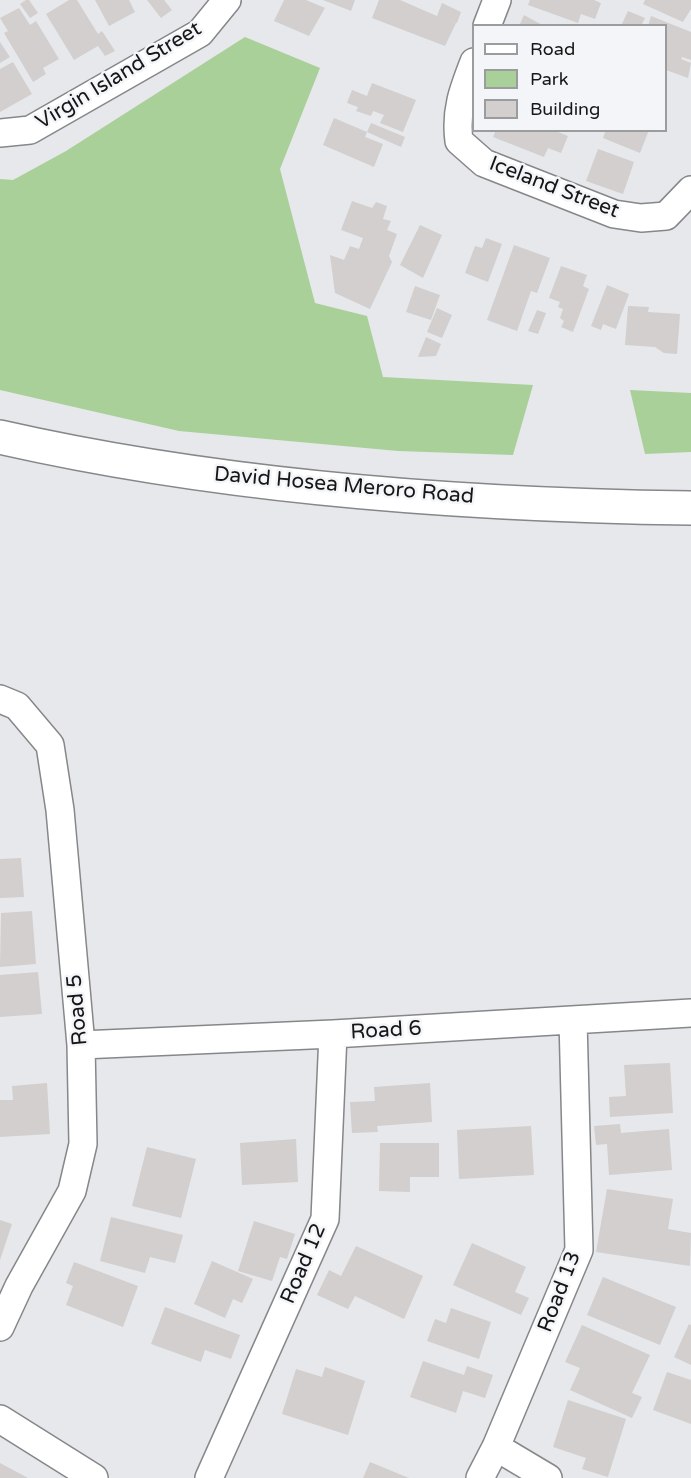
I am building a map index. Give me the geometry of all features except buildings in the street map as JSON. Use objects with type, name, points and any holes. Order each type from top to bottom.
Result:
[{"type":"main road","name":"David Hosea Meroro Road","points":[[0,437],[133,463],[233,477],[475,499],[610,507],[691,508]]},
{"type":"street","name":"Virgin Island Street","points":[[0,133],[30,130],[200,33],[226,0]]},
{"type":"street","points":[[488,24],[497,0]]},
{"type":"street","name":"Iceland Street","points":[[472,67],[460,98],[456,123],[459,141],[484,163],[614,214],[641,218],[666,216],[691,190]]},
{"type":"street","name":"Road 5","points":[[0,699],[17,706],[50,745],[60,810],[81,1045],[83,1144],[72,1191],[19,1286],[0,1327]]},
{"type":"street","name":"Road 6","points":[[81,1045],[333,1034],[691,1013]]},
{"type":"street","name":"Road 13","points":[[480,1478],[496,1448],[579,1250],[573,1020]]},
{"type":"street","name":"Road 12","points":[[208,1478],[325,1219],[333,1034]]},
{"type":"street","points":[[0,1419],[94,1478]]},
{"type":"street","points":[[496,1448],[548,1478]]},
{"type":"green space","points":[[245,37],[320,68],[280,169],[315,303],[367,316],[383,377],[533,385],[513,455],[398,451],[179,431],[0,390],[0,179],[13,180],[66,151]]},
{"type":"green space","points":[[630,390],[691,393],[691,452],[645,454]]}]
